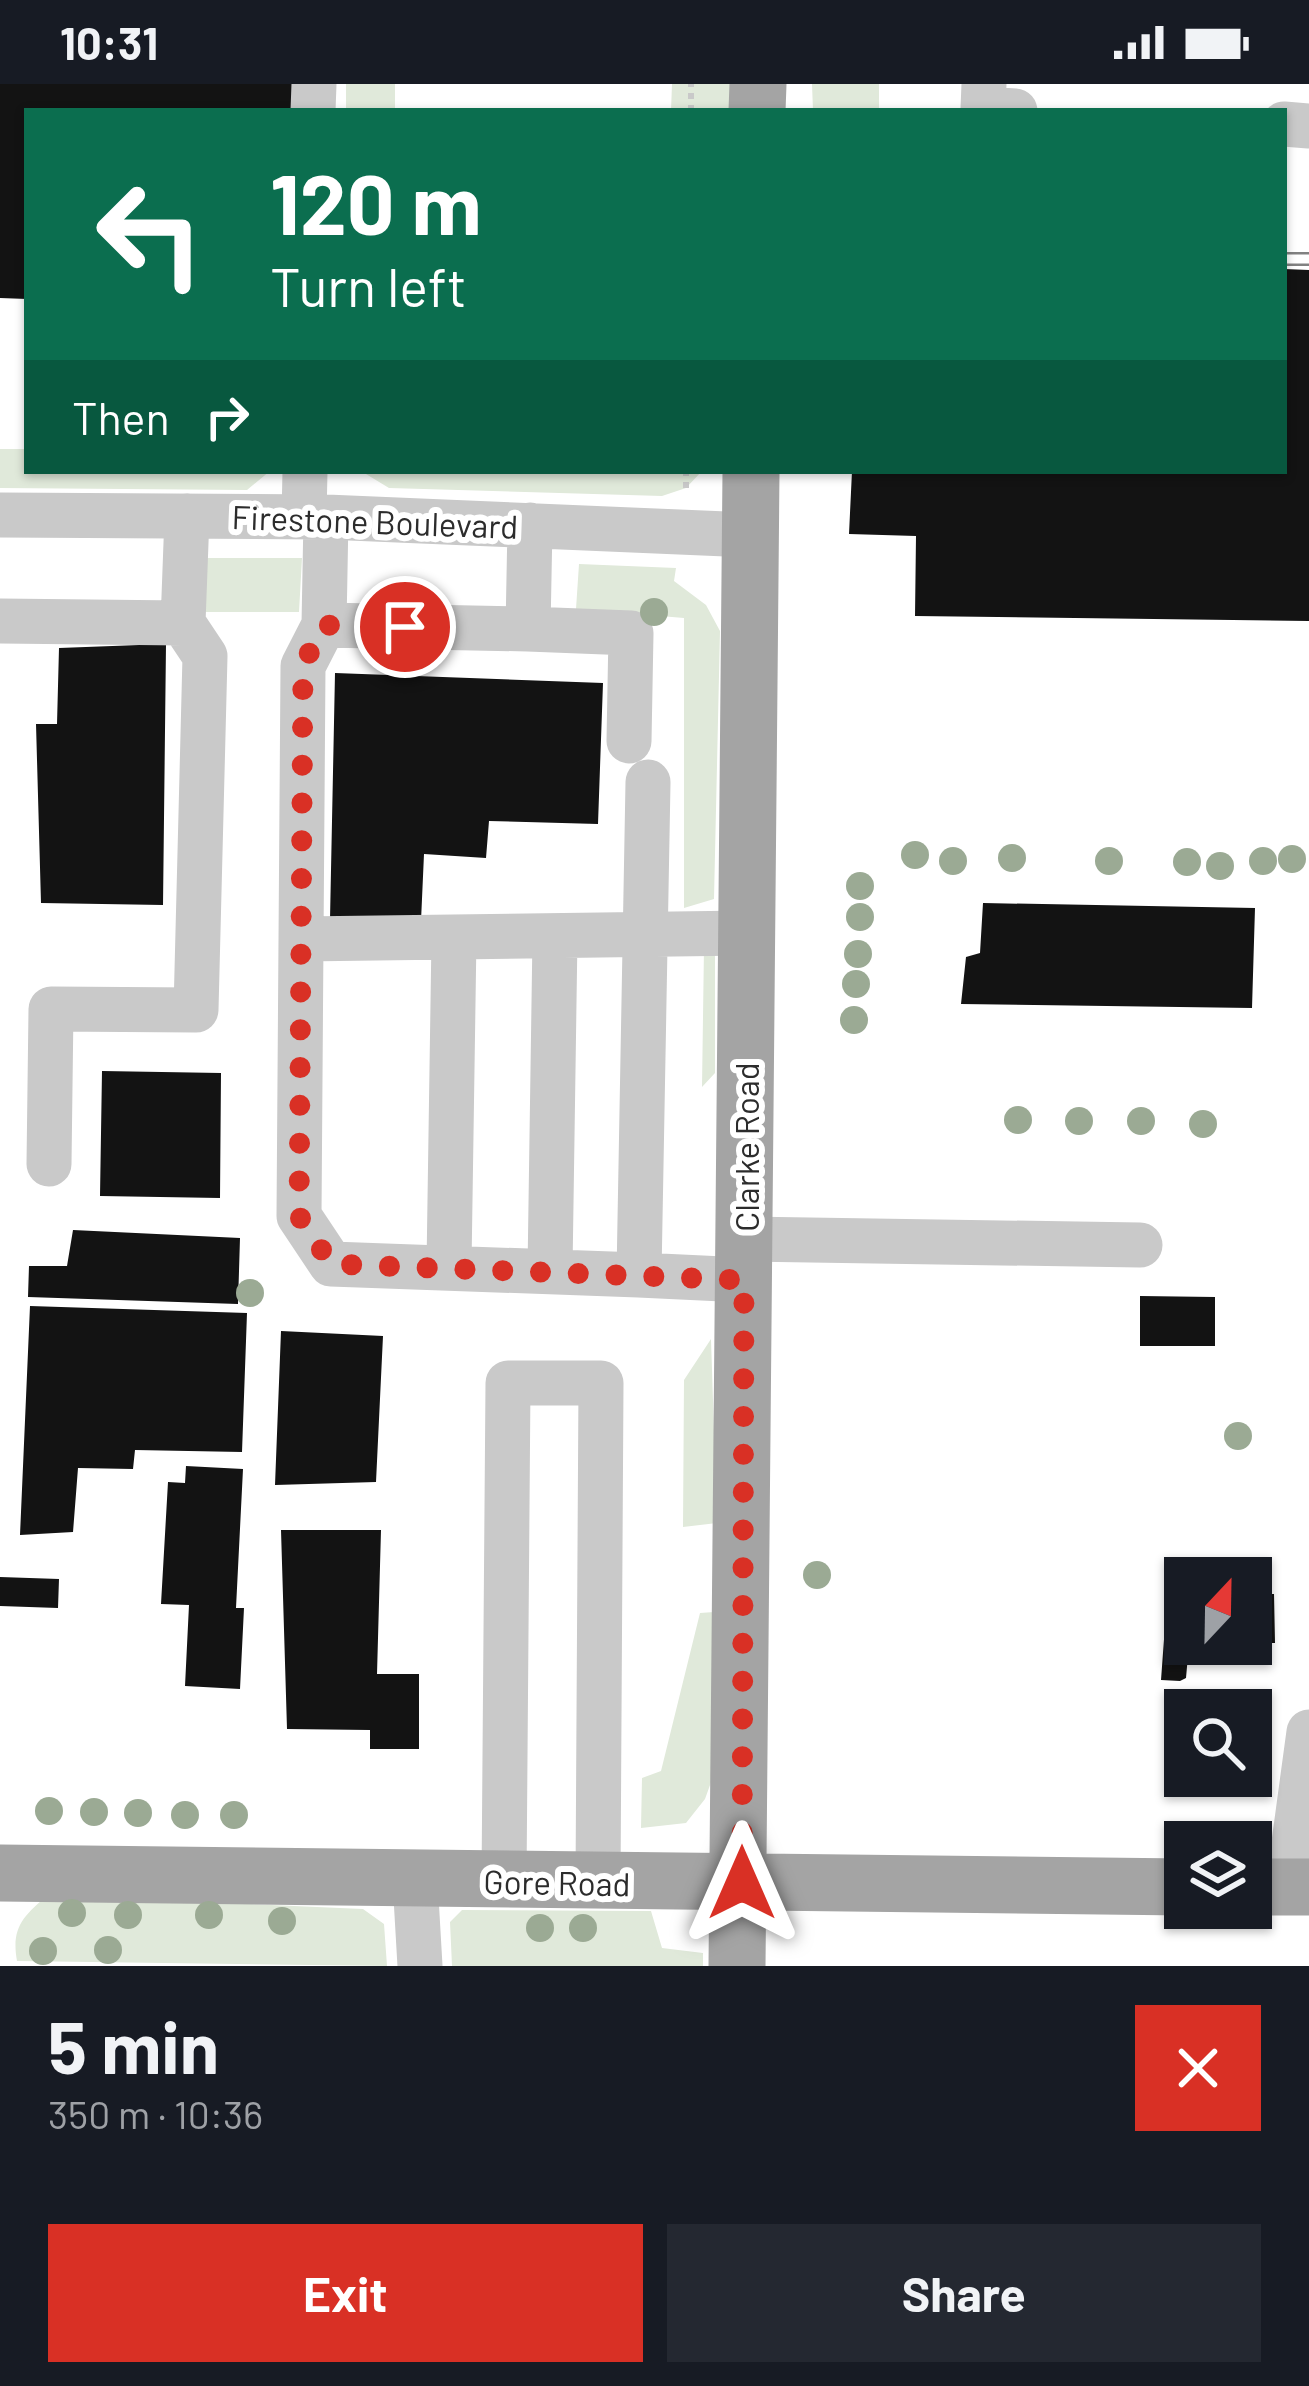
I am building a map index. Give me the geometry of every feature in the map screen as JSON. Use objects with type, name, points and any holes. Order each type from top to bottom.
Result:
[{"type":"main road","name":"Clarke Road","points":[[737,1966],[742,1883],[751,474]]},
{"type":"main road","name":"Gore Road","points":[[0,1873],[1164,1887]]},
{"type":"street","points":[[306,474],[315,517],[323,625],[303,666],[299,1216],[331,1264],[639,1275],[745,1260],[1140,1245]]},
{"type":"street","name":"Firestone Boulevard","points":[[0,515],[315,517],[750,535]]},
{"type":"street","points":[[49,1165],[51,1010],[196,1010],[205,656],[183,623],[187,516]]},
{"type":"street","points":[[528,629],[530,525]]},
{"type":"street","points":[[0,621],[183,623]]},
{"type":"street","points":[[323,625],[632,633],[628,740]]},
{"type":"street","points":[[639,1275],[648,782]]},
{"type":"street","points":[[301,939],[747,933]]},
{"type":"street","points":[[550,1270],[555,936]]},
{"type":"street","points":[[448,1266],[454,937]]},
{"type":"street","points":[[504,1881],[508,1383],[601,1383],[598,1883]]},
{"type":"street","points":[[1283,1887],[1309,1732]]},
{"type":"street","points":[[415,1880],[420,1966]]},
{"type":"path","points":[[686,474],[686,488]]},
{"type":"green space","points":[[346,84],[395,84],[395,108],[346,108]]},
{"type":"green space","points":[[672,84],[731,84],[731,108],[671,108]]},
{"type":"green space","points":[[812,84],[879,84],[879,108],[813,108]]},
{"type":"green space","points":[[0,449],[24,449],[24,474],[266,474],[247,490],[0,488]]},
{"type":"green space","points":[[366,474],[699,474],[686,488],[662,496],[389,488]]},
{"type":"green space","points":[[204,558],[302,558],[299,612],[202,612]]},
{"type":"green space","points":[[579,564],[676,568],[674,581],[706,605],[720,631],[714,899],[684,908],[684,618],[576,609]]},
{"type":"green space","points":[[704,947],[715,947],[715,1073],[702,1087]]},
{"type":"green space","points":[[711,1339],[717,1523],[683,1527],[684,1380]]},
{"type":"green space","points":[[714,1612],[714,1774],[705,1799],[686,1823],[641,1828],[642,1778],[661,1771],[700,1613]]},
{"type":"green space","points":[[48,1895],[363,1909],[384,1924],[387,1966],[17,1961],[21,1924]]},
{"type":"green space","points":[[462,1910],[651,1911],[662,1948],[703,1953],[703,1966],[452,1966],[450,1922]]},
{"type":"building","points":[[0,84],[293,84],[293,108],[24,108],[24,299],[0,298]]},
{"type":"building","points":[[1287,269],[1309,270],[1309,621],[915,616],[916,536],[849,534],[852,474],[1287,474]]},
{"type":"building","points":[[166,644],[163,905],[41,903],[36,724],[57,724],[59,648]]},
{"type":"building","points":[[335,673],[603,683],[598,824],[489,821],[486,858],[424,854],[421,921],[330,920]]},
{"type":"building","points":[[983,903],[1255,908],[1252,1008],[961,1004],[966,957],[980,953]]},
{"type":"building","points":[[102,1071],[221,1073],[220,1198],[100,1196]]},
{"type":"building","points":[[73,1230],[240,1238],[238,1304],[28,1297],[29,1266],[67,1266]]},
{"type":"building","points":[[1140,1296],[1215,1297],[1215,1346],[1140,1346]]},
{"type":"building","points":[[30,1306],[247,1313],[242,1452],[135,1450],[133,1469],[78,1468],[73,1532],[20,1535]]},
{"type":"building","points":[[281,1331],[383,1336],[376,1482],[275,1485]]},
{"type":"building","points":[[186,1466],[243,1469],[236,1608],[244,1608],[240,1689],[185,1686],[189,1605],[161,1604],[168,1482],[185,1483]]},
{"type":"building","points":[[281,1530],[381,1530],[377,1674],[419,1674],[419,1749],[370,1749],[370,1730],[287,1729]]},
{"type":"building","points":[[0,1577],[59,1579],[58,1608],[0,1606]]},
{"type":"building","points":[[1272,1594],[1274,1594],[1272,1643]]},
{"type":"building","points":[[1164,1639],[1164,1665],[1187,1665],[1186,1678],[1161,1680]]},
{"type":"railway","points":[[1287,259],[1309,259]]},
{"type":"route","points":[[405,627],[323,625],[303,666],[299,1216],[331,1264],[744,1280],[742,1883]]}]
